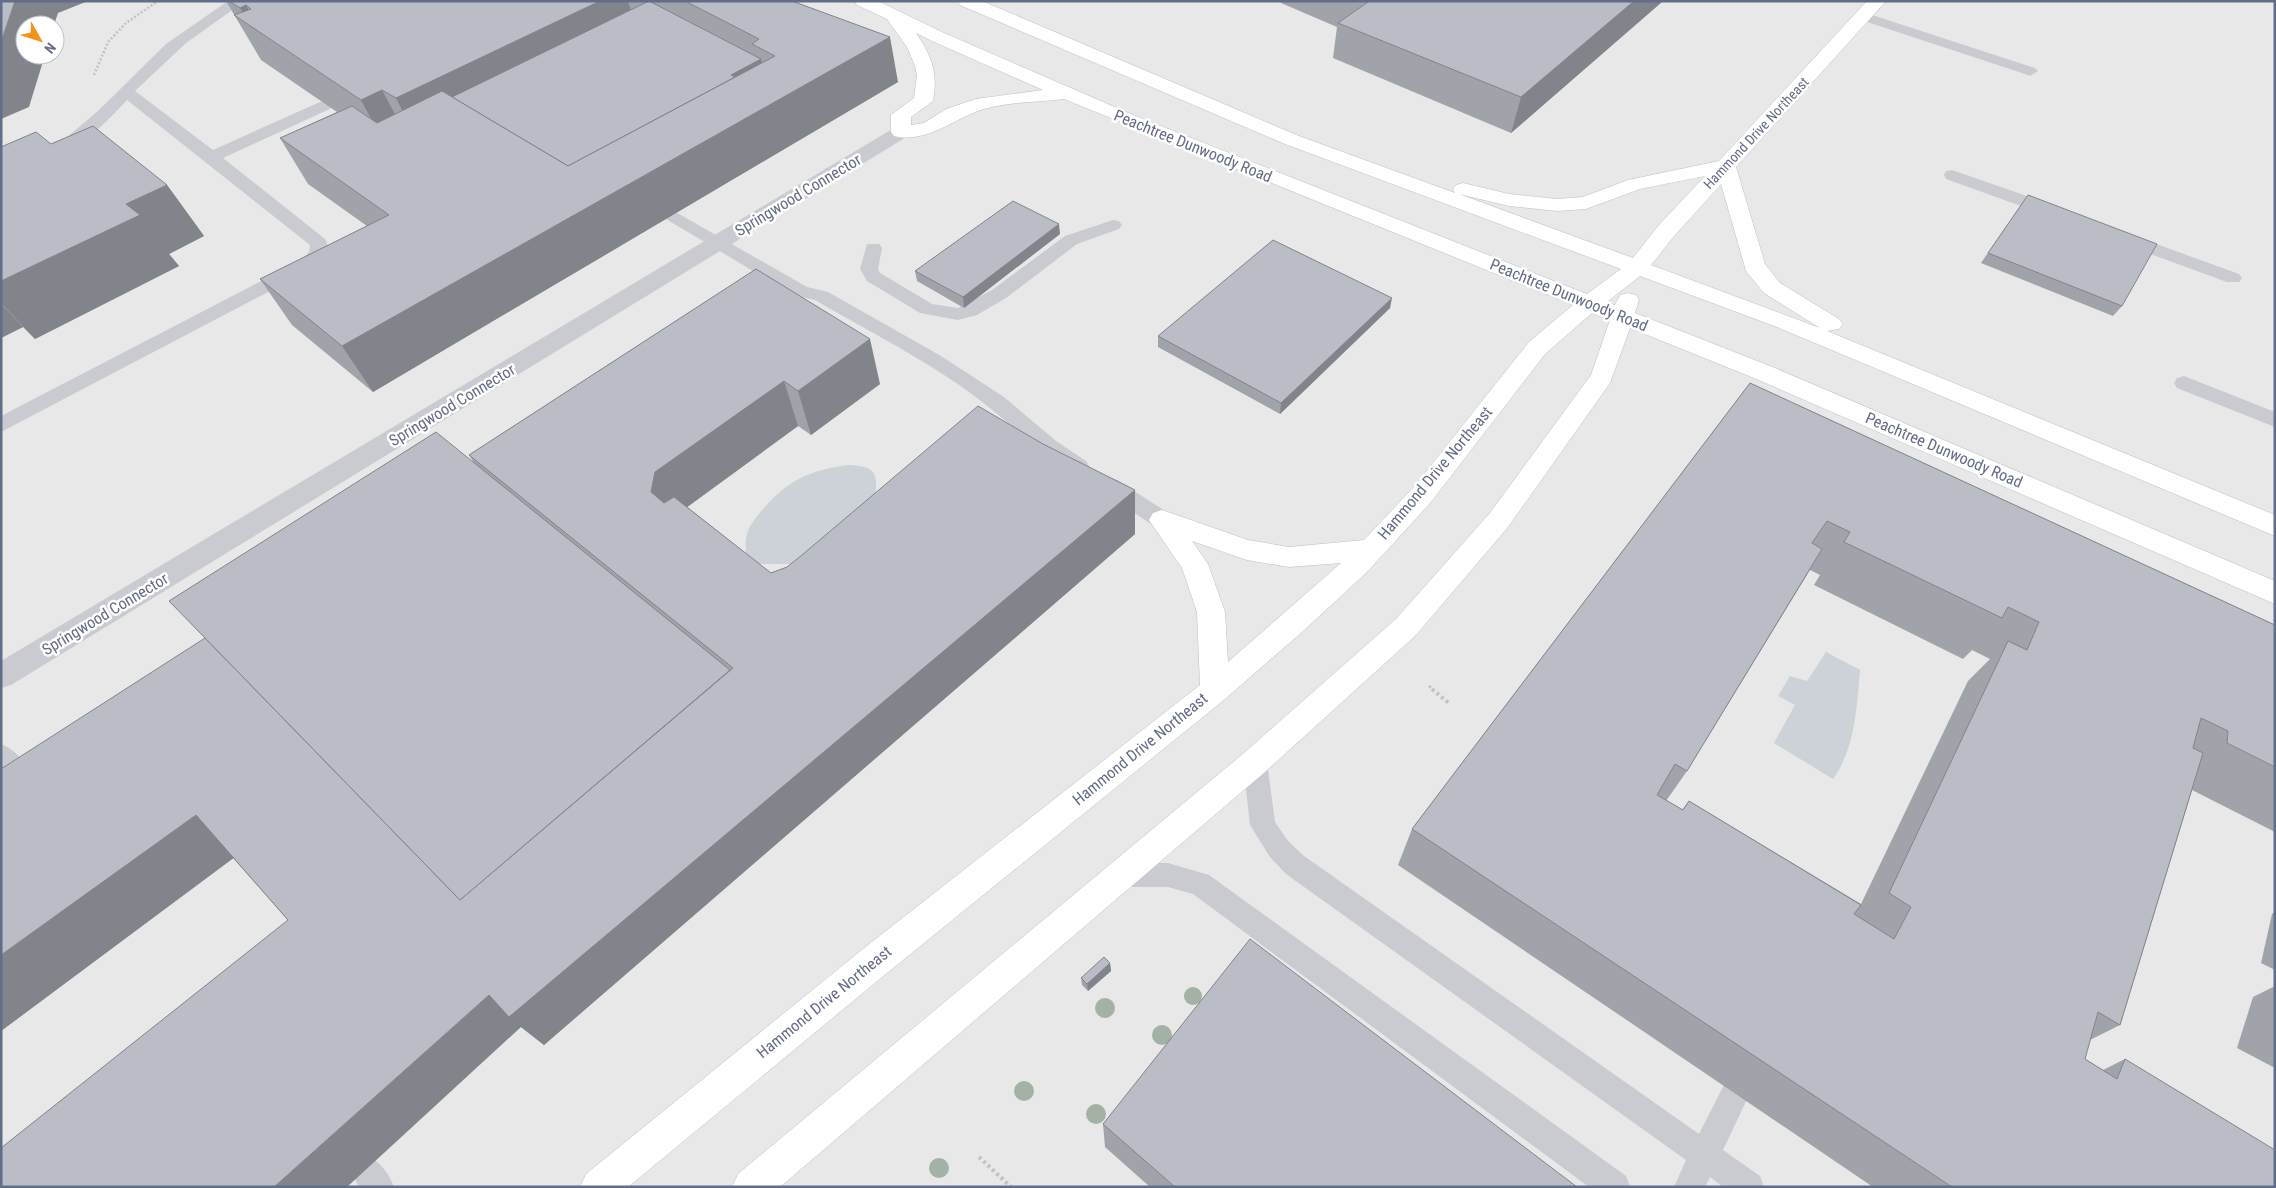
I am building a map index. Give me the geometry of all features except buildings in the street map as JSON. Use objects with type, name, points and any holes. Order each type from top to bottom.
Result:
[{"type":"main road","name":"Peachtree Dunwoody Road","points":[[863,1],[1067,93],[1303,190],[1762,372],[2275,592]]},
{"type":"main road","points":[[966,1],[1292,140],[1785,322],[2275,526]]},
{"type":"main road","name":"Hammond Drive Northeast","points":[[599,1187],[868,967],[1215,690],[1292,624],[1370,550],[1422,494],[1537,348],[1590,303],[1638,267],[1667,230],[1877,1]]},
{"type":"main road","points":[[892,15],[919,51],[927,69],[928,79],[922,101],[901,115],[901,132],[929,128],[953,113],[983,104],[1067,93]]},
{"type":"main road","points":[[1425,190],[1469,189],[1509,200],[1557,205],[1586,202],[1635,184],[1726,166],[1754,266],[1772,288],[1796,305],[1943,388]]},
{"type":"main road","name":"Hammond Drive Northeast","points":[[751,1187],[1255,762],[1339,689],[1406,627],[1499,520],[1602,377],[1638,267]]},
{"type":"main road","points":[[1162,520],[1247,550],[1289,557],[1370,550]]},
{"type":"main road","points":[[1162,520],[1194,564],[1211,612],[1215,690]]},
{"type":"street","name":"Springwood Connector","points":[[1,676],[901,132]]},
{"type":"lane","points":[[54,150],[85,132],[124,92],[186,35],[238,1]]},
{"type":"lane","points":[[1863,16],[2030,71]]},
{"type":"lane","points":[[1,425],[306,265],[318,254],[319,243],[212,157],[124,92]]},
{"type":"lane","points":[[212,157],[326,104]]},
{"type":"lane","points":[[1952,175],[2065,216]]},
{"type":"lane","points":[[672,215],[718,244],[801,291],[821,296],[934,361],[997,402],[1049,446],[1162,520]]},
{"type":"lane","points":[[873,248],[870,268],[873,277],[927,309],[958,314],[970,311],[999,294],[1071,240],[1113,225]]},
{"type":"lane","points":[[2111,233],[2233,278]]},
{"type":"lane","points":[[751,307],[801,291]]},
{"type":"lane","points":[[2184,383],[2275,420]]},
{"type":"lane","points":[[1,755],[20,779],[42,795]]},
{"type":"lane","points":[[1255,762],[1263,825],[1279,849],[1295,865],[1749,1187]]},
{"type":"lane","points":[[1119,875],[1168,875],[1200,884],[1615,1187]]},
{"type":"lane","points":[[1689,1187],[1735,1093]]},
{"type":"path","points":[[1429,686],[1437,695],[1450,704]]},
{"type":"path","points":[[979,1157],[1011,1187]]},
{"type":"shaded area","points":[[1,1],[2275,1],[2275,1187],[1,1187]]},
{"type":"shaded area","points":[[849,465],[865,467],[874,474],[876,485],[874,501],[796,564],[757,564],[746,554],[746,539],[750,527],[764,508],[782,490],[812,473]]},
{"type":"shaded area","points":[[1826,652],[1860,670],[1854,727],[1846,754],[1833,779],[1774,743],[1795,705],[1778,696],[1790,676],[1807,681]]}]
